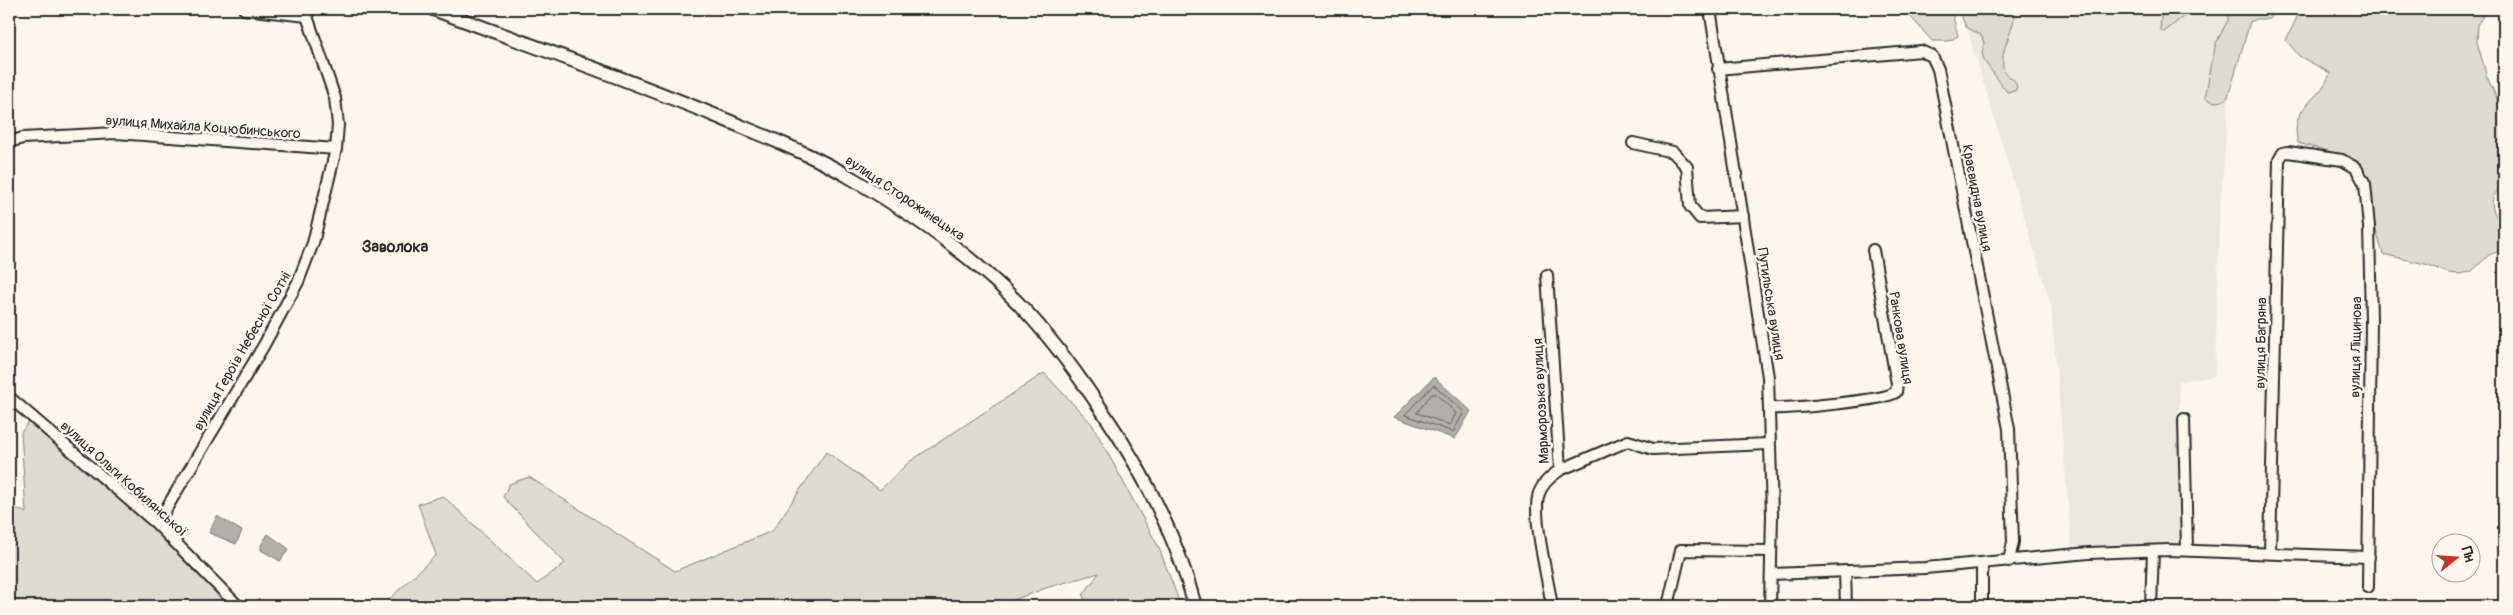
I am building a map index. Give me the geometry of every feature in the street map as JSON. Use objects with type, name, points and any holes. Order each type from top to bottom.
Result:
[{"type":"main road","name":"вулиця Сторожинецька","points":[[433,9],[650,89],[795,150],[853,178],[922,225],[987,273],[1036,322],[1073,367],[1121,438],[1158,509],[1190,587],[1195,606]]},
{"type":"street","points":[[244,9],[308,12]]},
{"type":"street","name":"Путильська вулиця","points":[[1710,9],[1768,377],[1770,606]]},
{"type":"street","name":"вулиця Героїв Небесної Сотні","points":[[157,524],[264,345],[298,282],[313,243],[336,149],[338,125],[335,98],[308,12]]},
{"type":"street","name":"Краєвидна вулиця","points":[[1718,68],[1921,51],[1932,56],[1938,69],[2009,429],[2013,542],[2009,561]]},
{"type":"street","name":"вулиця Михайла Коцюбинського","points":[[9,142],[22,138],[116,133],[336,149]]},
{"type":"street","points":[[1633,143],[1673,152],[1687,167],[1690,206],[1700,218],[1743,216]]},
{"type":"street","name":"вулиця Багряна","points":[[2270,553],[2279,160],[2285,152],[2300,154]]},
{"type":"street","name":"вулиця Ліщинова","points":[[2300,154],[2342,160],[2356,168],[2365,184],[2369,227],[2371,320],[2368,588]]},
{"type":"street","name":"Ранкова вулиця","points":[[1769,408],[1794,408],[1881,397],[1896,392],[1897,384],[1873,250]]},
{"type":"street","name":"Марморозька вулиця","points":[[1547,275],[1560,470],[1550,476],[1538,495],[1538,515],[1552,606]]},
{"type":"street","name":"вулиця Ольги Кобилянської","points":[[9,397],[157,524],[238,606]]},
{"type":"street","points":[[2184,419],[2187,550]]},
{"type":"street","points":[[1560,470],[1628,442],[1653,449],[1768,444]]},
{"type":"street","points":[[1668,606],[1681,550],[1771,551]]},
{"type":"street","points":[[2151,606],[2153,550]]},
{"type":"street","points":[[1771,574],[1982,563],[2090,553],[2153,550],[2369,557]]},
{"type":"street","points":[[1982,563],[1982,606]]},
{"type":"street","points":[[1845,571],[1846,606]]},
{"type":"shaded area","points":[[1904,9],[1951,9],[1958,36],[1949,41],[1932,41]]},
{"type":"shaded area","points":[[1958,9],[2015,9],[2003,55],[2003,63],[2004,72],[2015,81],[2017,87],[2015,91],[2007,92],[1985,62],[1982,54],[1984,43],[1981,35],[1966,27]]},
{"type":"shaded area","points":[[1961,9],[2237,9],[2221,61],[2229,96],[2219,223],[2215,376],[2179,381],[2184,547],[2072,549],[2051,306]]},
{"type":"shaded area","points":[[2162,9],[2193,9],[2164,32],[2160,29]]},
{"type":"shaded area","points":[[2228,9],[2274,9],[2270,19],[2257,19],[2250,22],[2228,97],[2219,102],[2205,97],[2216,43],[2228,20]]},
{"type":"shaded area","points":[[2301,9],[2486,9],[2478,25],[2477,42],[2487,77],[2504,114],[2504,185],[2496,193],[2492,201],[2503,232],[2503,250],[2489,255],[2471,272],[2459,274],[2448,273],[2429,265],[2383,254],[2374,224],[2369,184],[2342,155],[2298,143],[2296,131],[2301,112],[2326,83],[2330,73],[2299,56],[2286,40]]},
{"type":"shaded area","points":[[1044,373],[1092,424],[1159,548],[1181,606],[1087,606],[1083,595],[1099,573],[1049,587],[997,606],[382,606],[436,555],[418,504],[443,496],[537,584],[565,563],[503,497],[509,484],[529,477],[675,571],[772,531],[826,452],[880,490],[909,462]]},
{"type":"shaded area","points":[[32,418],[66,444],[235,606],[9,606],[9,505],[26,513],[21,432]]},
{"type":"water","points":[[1434,377],[1471,411],[1455,439],[1394,417]]},
{"type":"water","points":[[217,516],[242,531],[236,544],[209,533]]},
{"type":"water","points":[[268,534],[289,549],[280,561],[261,550],[261,545]]},
{"type":"district","name":"Заволока","points":[[395,247]]}]
